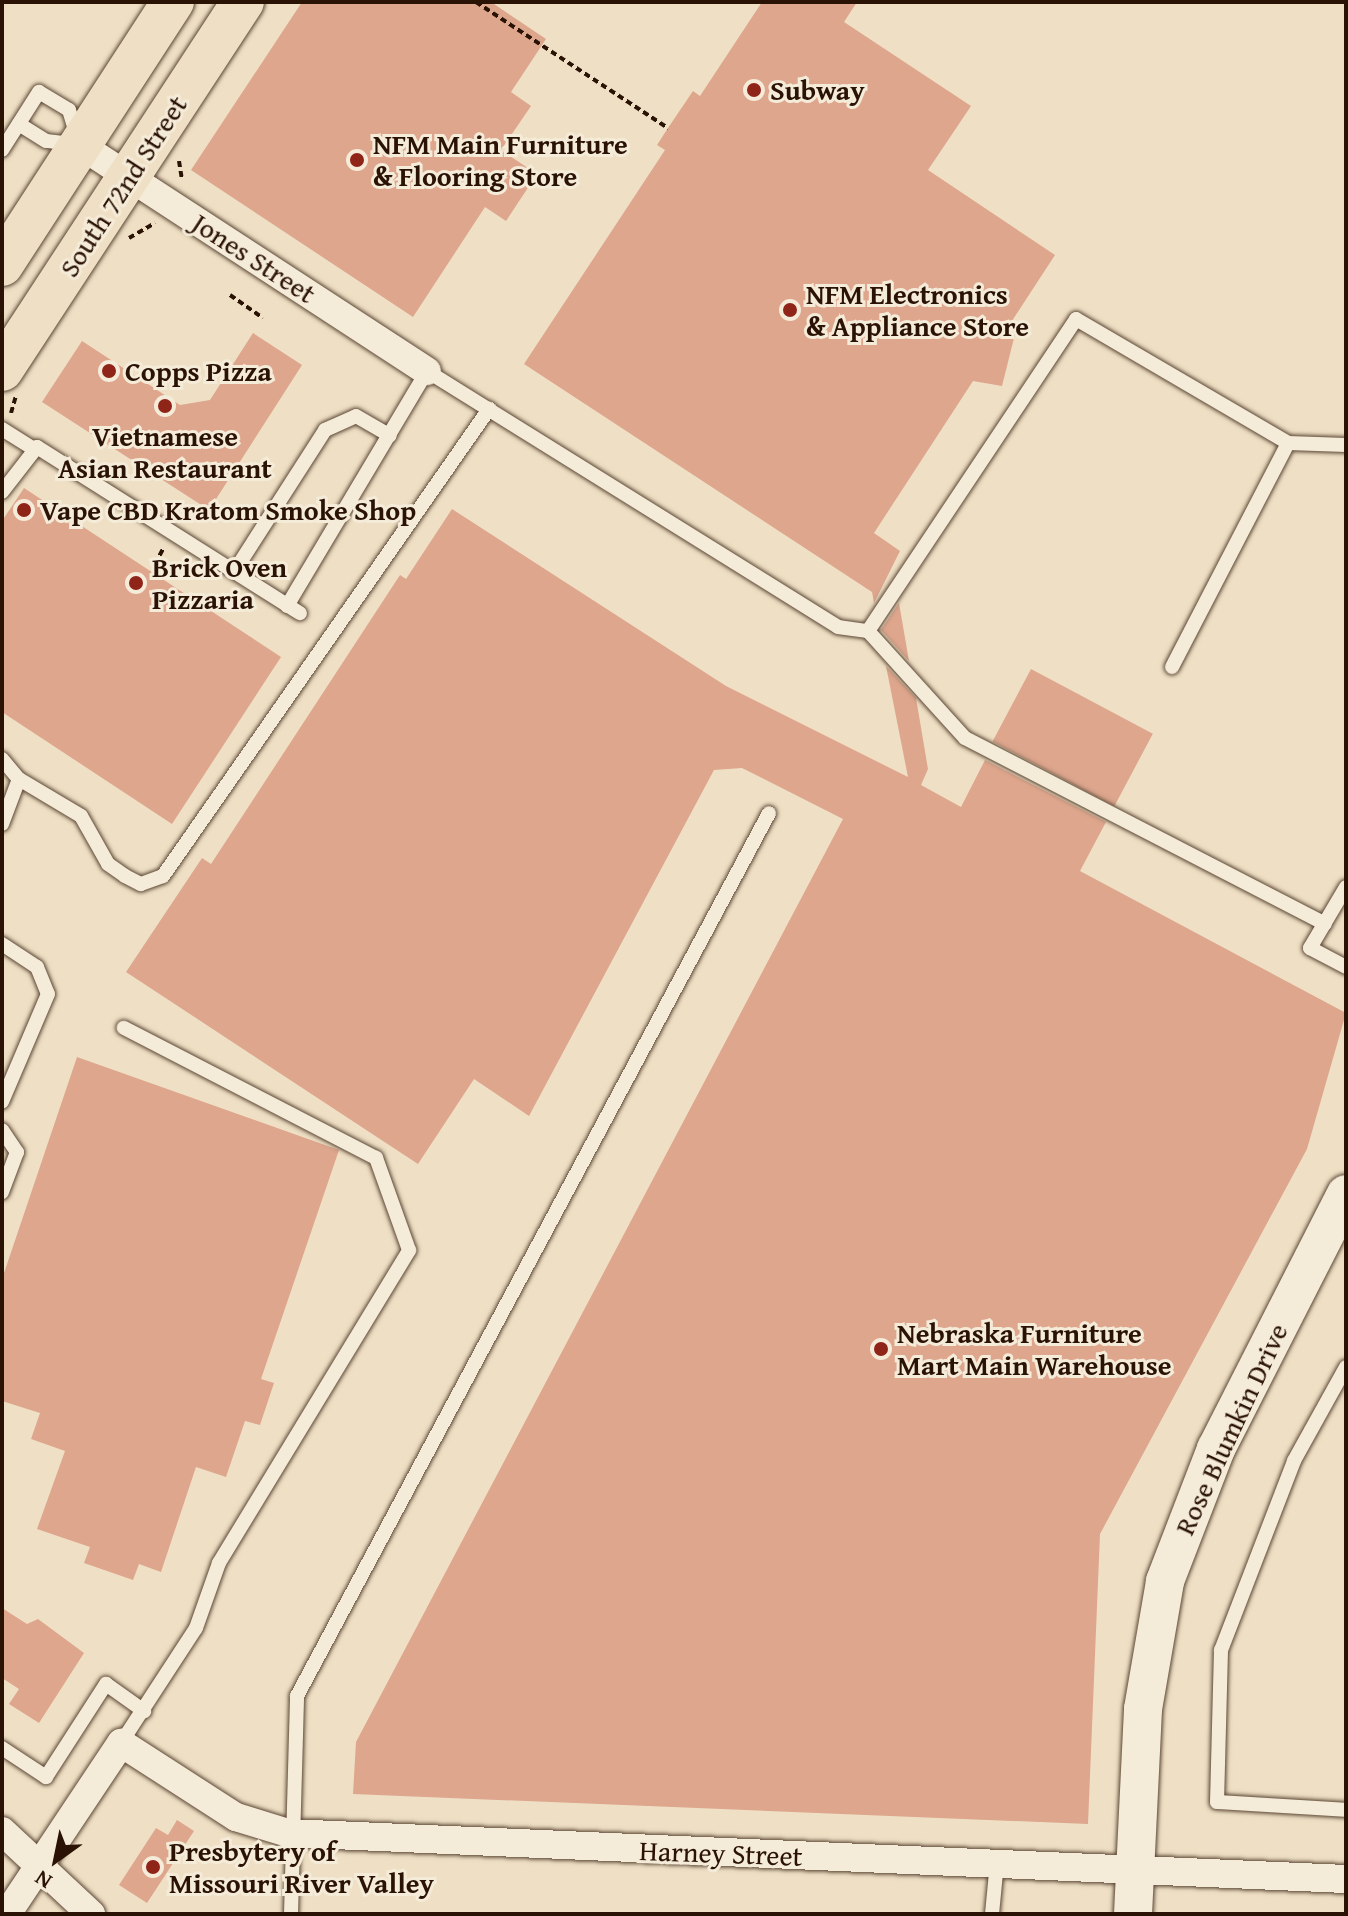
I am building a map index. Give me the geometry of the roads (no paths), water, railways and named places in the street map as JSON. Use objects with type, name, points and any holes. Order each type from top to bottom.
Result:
[{"type":"main road","name":"South 72nd Street","points":[[2,265],[173,2]]},
{"type":"main road","name":"South 72nd Street","points":[[2,370],[243,2]]},
{"type":"main road","name":"Rose Blumkin Drive","points":[[1133,1914],[1149,1666],[1175,1549],[1216,1449],[1346,1194]]},
{"type":"street","name":"Jones Street","points":[[80,145],[427,371]]},
{"type":"street","name":"Harney Street","points":[[121,1743],[236,1817],[288,1833],[1135,1867],[1346,1879]]},
{"type":"street","points":[[7,1914],[38,1862],[121,1743]]},
{"type":"street","points":[[2,1831],[91,1914]]},
{"type":"lane","points":[[2,150],[39,92],[69,110],[80,145],[46,141],[19,124]]},
{"type":"lane","points":[[868,631],[1076,319],[1288,443],[1346,445]]},
{"type":"lane","points":[[2,429],[293,610],[427,371],[838,627],[868,631],[965,738],[1325,924]]},
{"type":"lane","points":[[2,759],[19,779],[81,816],[108,864],[141,884],[163,876],[489,409]]},
{"type":"lane","points":[[234,572],[325,430],[356,416],[390,436]]},
{"type":"lane","points":[[1172,667],[1288,443]]},
{"type":"lane","points":[[2,492],[33,448]]},
{"type":"lane","points":[[2,824],[19,779]]},
{"type":"lane","points":[[291,1914],[288,1833],[297,1696],[769,813]]},
{"type":"lane","points":[[1346,887],[1310,948],[1346,967]]},
{"type":"lane","points":[[2,944],[37,967],[48,994],[2,1102]]},
{"type":"lane","points":[[121,1743],[196,1628],[219,1563],[409,1250],[376,1158],[124,1028]]},
{"type":"lane","points":[[2,1130],[17,1152],[2,1192]]},
{"type":"lane","points":[[1346,1367],[1294,1461],[1221,1650],[1217,1802],[1346,1810]]},
{"type":"lane","points":[[2,1748],[46,1777],[106,1684],[144,1711]]},
{"type":"lane","points":[[992,1914],[997,1862]]},
{"type":"place","name":"Subway","points":[[754,90]]},
{"type":"place","name":"NFM Main Furniture & Flooring Store","points":[[357,160]]},
{"type":"place","name":"NFM Electronics & Appliance Store","points":[[790,310]]},
{"type":"place","name":"Copps Pizza","points":[[109,371]]},
{"type":"place","name":"Vietnamese Asian Restaurant","points":[[165,406]]},
{"type":"place","name":"Vape CBD Kratom Smoke Shop","points":[[24,510]]},
{"type":"place","name":"Brick Oven Pizzaria","points":[[136,583]]},
{"type":"place","name":"Nebraska Furniture Mart Main Warehouse","points":[[881,1349]]},
{"type":"place","name":"Presbytery of Missouri River Valley","points":[[153,1867]]}]
